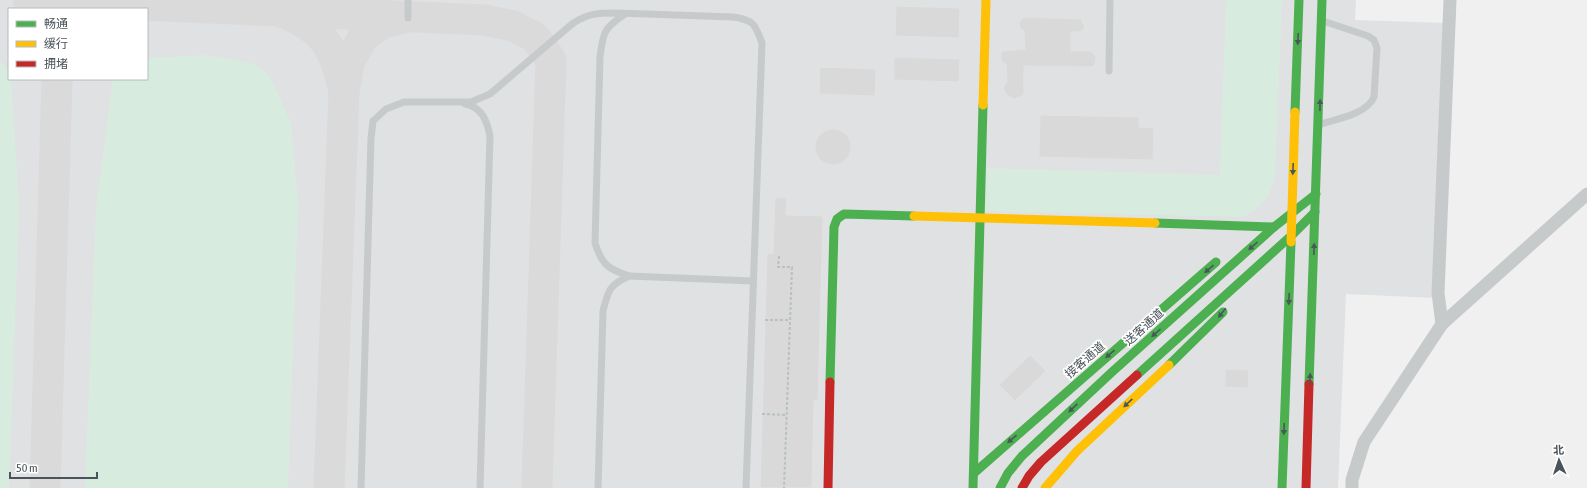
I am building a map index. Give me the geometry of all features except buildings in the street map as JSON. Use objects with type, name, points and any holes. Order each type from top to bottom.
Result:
[{"type":"main road","points":[[973,488],[986,0]]},
{"type":"main road","points":[[1282,488],[1299,0]]},
{"type":"main road","points":[[1306,488],[1322,0]]},
{"type":"main road","name":"送客通道","points":[[1000,488],[1008,473],[1022,456],[1112,372],[1291,213],[1316,194]]},
{"type":"main road","points":[[1022,488],[1029,476],[1041,462],[1125,384],[1292,235],[1315,212]]},
{"type":"main road","points":[[828,488],[834,239],[836,221],[844,214],[854,213],[1274,228]]},
{"type":"main road","points":[[1246,237],[1261,227]]},
{"type":"main road","name":"接客通道","points":[[974,472],[1223,256]]},
{"type":"main road","points":[[1045,488],[1077,451],[1218,318],[1228,305],[1242,280]]},
{"type":"street","points":[[1442,324],[1438,293],[1450,0]]},
{"type":"street","points":[[1352,488],[1352,480],[1364,442],[1442,324],[1587,194]]},
{"type":"lane","points":[[408,0],[408,18]]},
{"type":"lane","points":[[1109,71],[1110,0]]},
{"type":"lane","points":[[361,488],[371,145],[373,121],[386,109],[404,102],[471,102],[490,94],[572,24],[583,17],[601,13],[733,17],[746,19],[756,26],[762,44],[746,488]]},
{"type":"lane","points":[[625,14],[610,24],[602,36],[600,50],[596,243],[600,259],[614,271],[629,276],[753,280]]},
{"type":"lane","points":[[1319,125],[1362,110],[1370,104],[1374,97],[1377,48],[1374,40],[1368,36],[1322,21]]},
{"type":"lane","points":[[457,103],[472,105],[481,111],[488,124],[490,136],[480,488]]},
{"type":"lane","points":[[598,488],[603,311],[608,292],[618,281],[629,276]]},
{"type":"path","points":[[779,256],[778,267],[792,267],[784,488]]},
{"type":"path","points":[[765,320],[790,320]]},
{"type":"path","points":[[762,414],[787,415]]},
{"type":"shaded area","points":[[0,0],[1356,0],[1355,20],[1447,23],[1436,298],[1346,294],[1338,488],[0,488]]},
{"type":"green space","points":[[1226,0],[1282,0],[1275,175],[1268,195],[1260,205],[1243,217],[986,211],[987,168],[1220,175]]},
{"type":"green space","points":[[205,55],[255,64],[271,79],[291,124],[298,203],[288,488],[85,488],[96,208],[113,80],[148,80],[148,58]]},
{"type":"green space","points":[[0,61],[7,69],[8,80],[11,80],[19,206],[9,488],[0,488]]},
{"type":"taxiway","points":[[28,0],[485,20],[513,26],[535,37],[551,60],[537,488]]},
{"type":"taxiway","points":[[284,13],[309,26],[319,34],[326,43],[337,64],[344,91]]},
{"type":"taxiway","points":[[329,488],[344,92],[349,63],[363,37],[383,23],[400,19]]},
{"type":"taxiway","points":[[45,488],[57,80]]},
{"type":"traffic: fast","points":[[1295,112],[1299,0]]},
{"type":"traffic: fast","points":[[1309,384],[1322,0]]},
{"type":"traffic: fast","points":[[973,488],[983,105]]},
{"type":"traffic: fast","points":[[1000,488],[1008,473],[1022,456],[1112,372],[1274,227],[1316,194]]},
{"type":"traffic: fast","points":[[1137,375],[1292,235],[1315,212]]},
{"type":"traffic: fast","points":[[830,382],[834,227],[837,219],[844,214],[914,216]]},
{"type":"traffic: fast","points":[[1155,223],[1274,227]]},
{"type":"traffic: fast","points":[[1282,488],[1291,242]]},
{"type":"traffic: fast","points":[[974,473],[1216,262]]},
{"type":"traffic: fast","points":[[1169,365],[1223,312]]},
{"type":"traffic: slow","points":[[983,105],[986,0]]},
{"type":"traffic: slow","points":[[1291,242],[1295,112]]},
{"type":"traffic: slow","points":[[914,216],[1155,223]]},
{"type":"traffic: slow","points":[[1045,488],[1077,451],[1169,365]]},
{"type":"traffic: jam","points":[[1022,488],[1029,476],[1041,462],[1137,375]]},
{"type":"traffic: jam","points":[[828,488],[830,382]]},
{"type":"traffic: jam","points":[[1306,488],[1309,384]]}]
